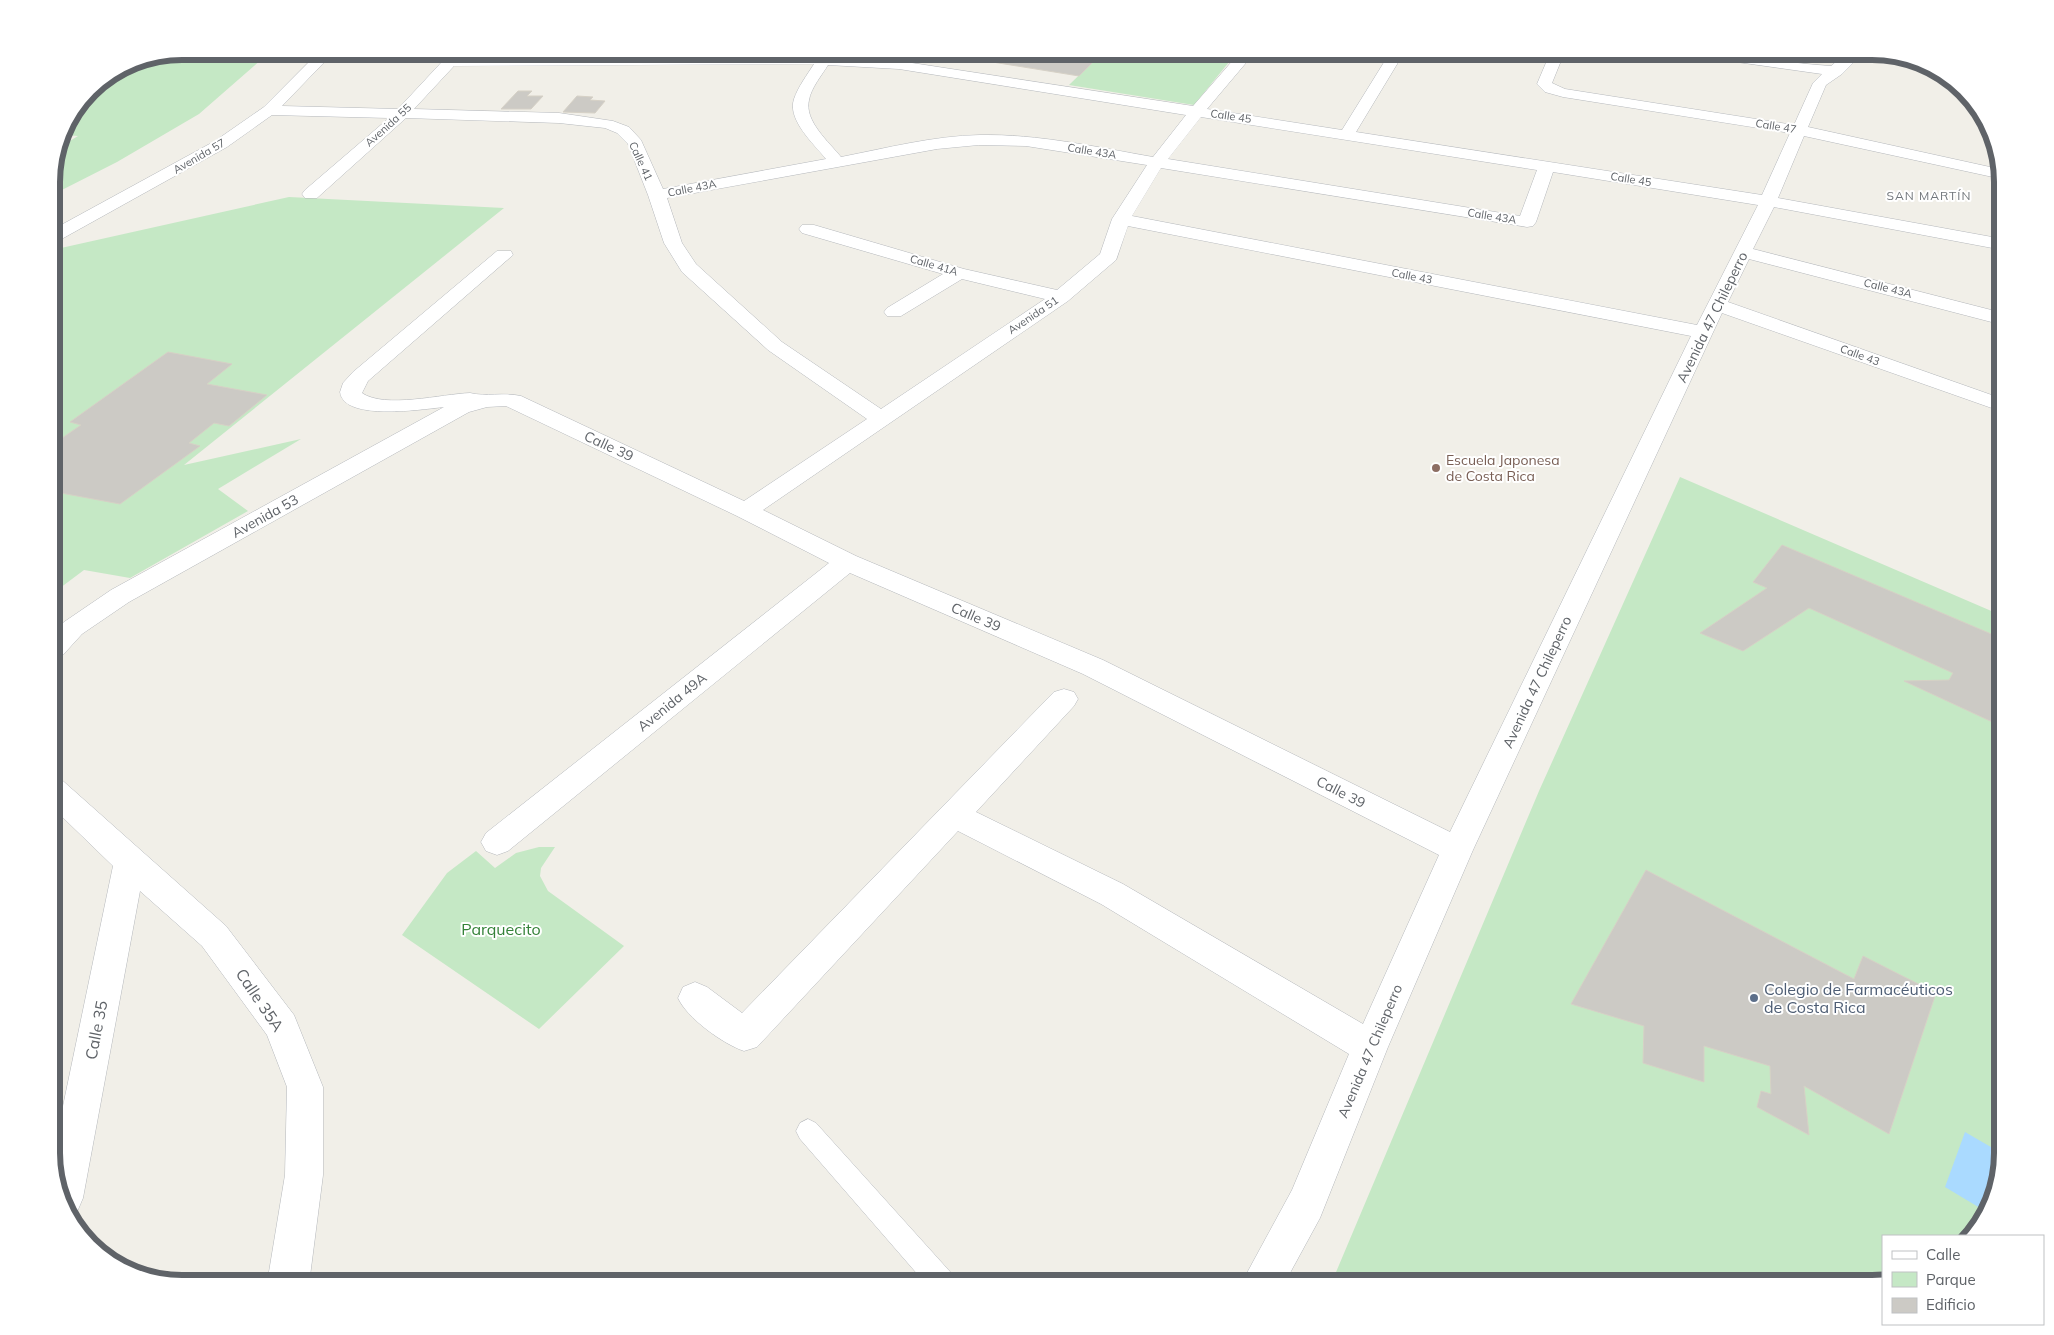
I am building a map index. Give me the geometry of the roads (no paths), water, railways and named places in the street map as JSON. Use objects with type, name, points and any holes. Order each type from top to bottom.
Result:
[{"type":"street","name":"Avenida 57","points":[[60,233],[221,144],[269,110],[319,60]]},
{"type":"street","name":"Avenida 55","points":[[311,194],[401,115],[454,60]]},
{"type":"street","points":[[826,60],[801,100],[803,115],[807,125],[836,161]]},
{"type":"street","name":"Calle 45","points":[[860,60],[975,75],[1198,112],[1768,201],[1994,243]]},
{"type":"street","name":"Avenida 51","points":[[746,511],[1061,296],[1110,256],[1112,238],[1121,219],[1158,162],[1241,60]]},
{"type":"street","points":[[1347,134],[1392,60]]},
{"type":"street","name":"Calle 47","points":[[1554,60],[1544,84],[1550,89],[1563,93],[1798,130],[1993,172]]},
{"type":"street","points":[[1739,60],[1820,74],[1843,60]]},
{"type":"street","points":[[1796,60],[1820,74]]},
{"type":"street","name":"Avenida 47 Chileperro","points":[[1266,1275],[1306,1204],[1370,1047],[1457,850],[1703,332],[1768,201],[1820,74]]},
{"type":"street","name":"Calle 41","points":[[269,110],[559,118],[608,124],[623,130],[635,143],[657,195],[673,243],[688,268],[775,346],[881,419]]},
{"type":"street","name":"Calle 43A","points":[[657,195],[937,144],[979,140],[1026,141],[1527,222],[1547,166]]},
{"type":"street","name":"Calle 43","points":[[1121,219],[1703,332]]},
{"type":"street","name":"Calle 41A","points":[[808,228],[959,272],[1061,296]]},
{"type":"street","name":"Calle 43A","points":[[1744,252],[1994,317]]},
{"type":"street","name":"Calle 39","points":[[504,255],[362,374],[350,391],[351,396],[361,404],[378,406],[455,398],[513,401],[746,511],[848,562],[1093,667],[1457,850]]},
{"type":"street","points":[[894,312],[959,272]]},
{"type":"street","name":"Calle 43","points":[[1718,305],[1994,403]]},
{"type":"street","name":"Avenida 53","points":[[60,641],[73,628],[120,596],[461,407],[489,400]]},
{"type":"street","name":"Avenida 49A","points":[[497,842],[848,562]]},
{"type":"street","points":[[695,998],[744,1035],[1064,699]]},
{"type":"street","name":"Calle 35A","points":[[60,806],[130,862],[214,936],[280,1026],[305,1087],[304,1174],[289,1275]]},
{"type":"street","points":[[954,815],[1112,894],[1370,1047]]},
{"type":"street","name":"Calle 35","points":[[65,1189],[130,862]]},
{"type":"lane","points":[[808,1131],[936,1275]]},
{"type":"water","points":[[1965,1132],[1994,1149],[1990,1185],[1980,1208],[1945,1187]]},
{"type":"place","name":"Escuela Japonesa de Costa Rica","points":[[1436,468]]},
{"type":"place","name":"Colegio de Farmacéuticos de Costa Rica","points":[[1754,998]]},
{"type":"district","name":"SAN MARTÍN","points":[[1929,195]]},
{"type":"park label","name":"Parquecito","points":[[501,929]]}]
